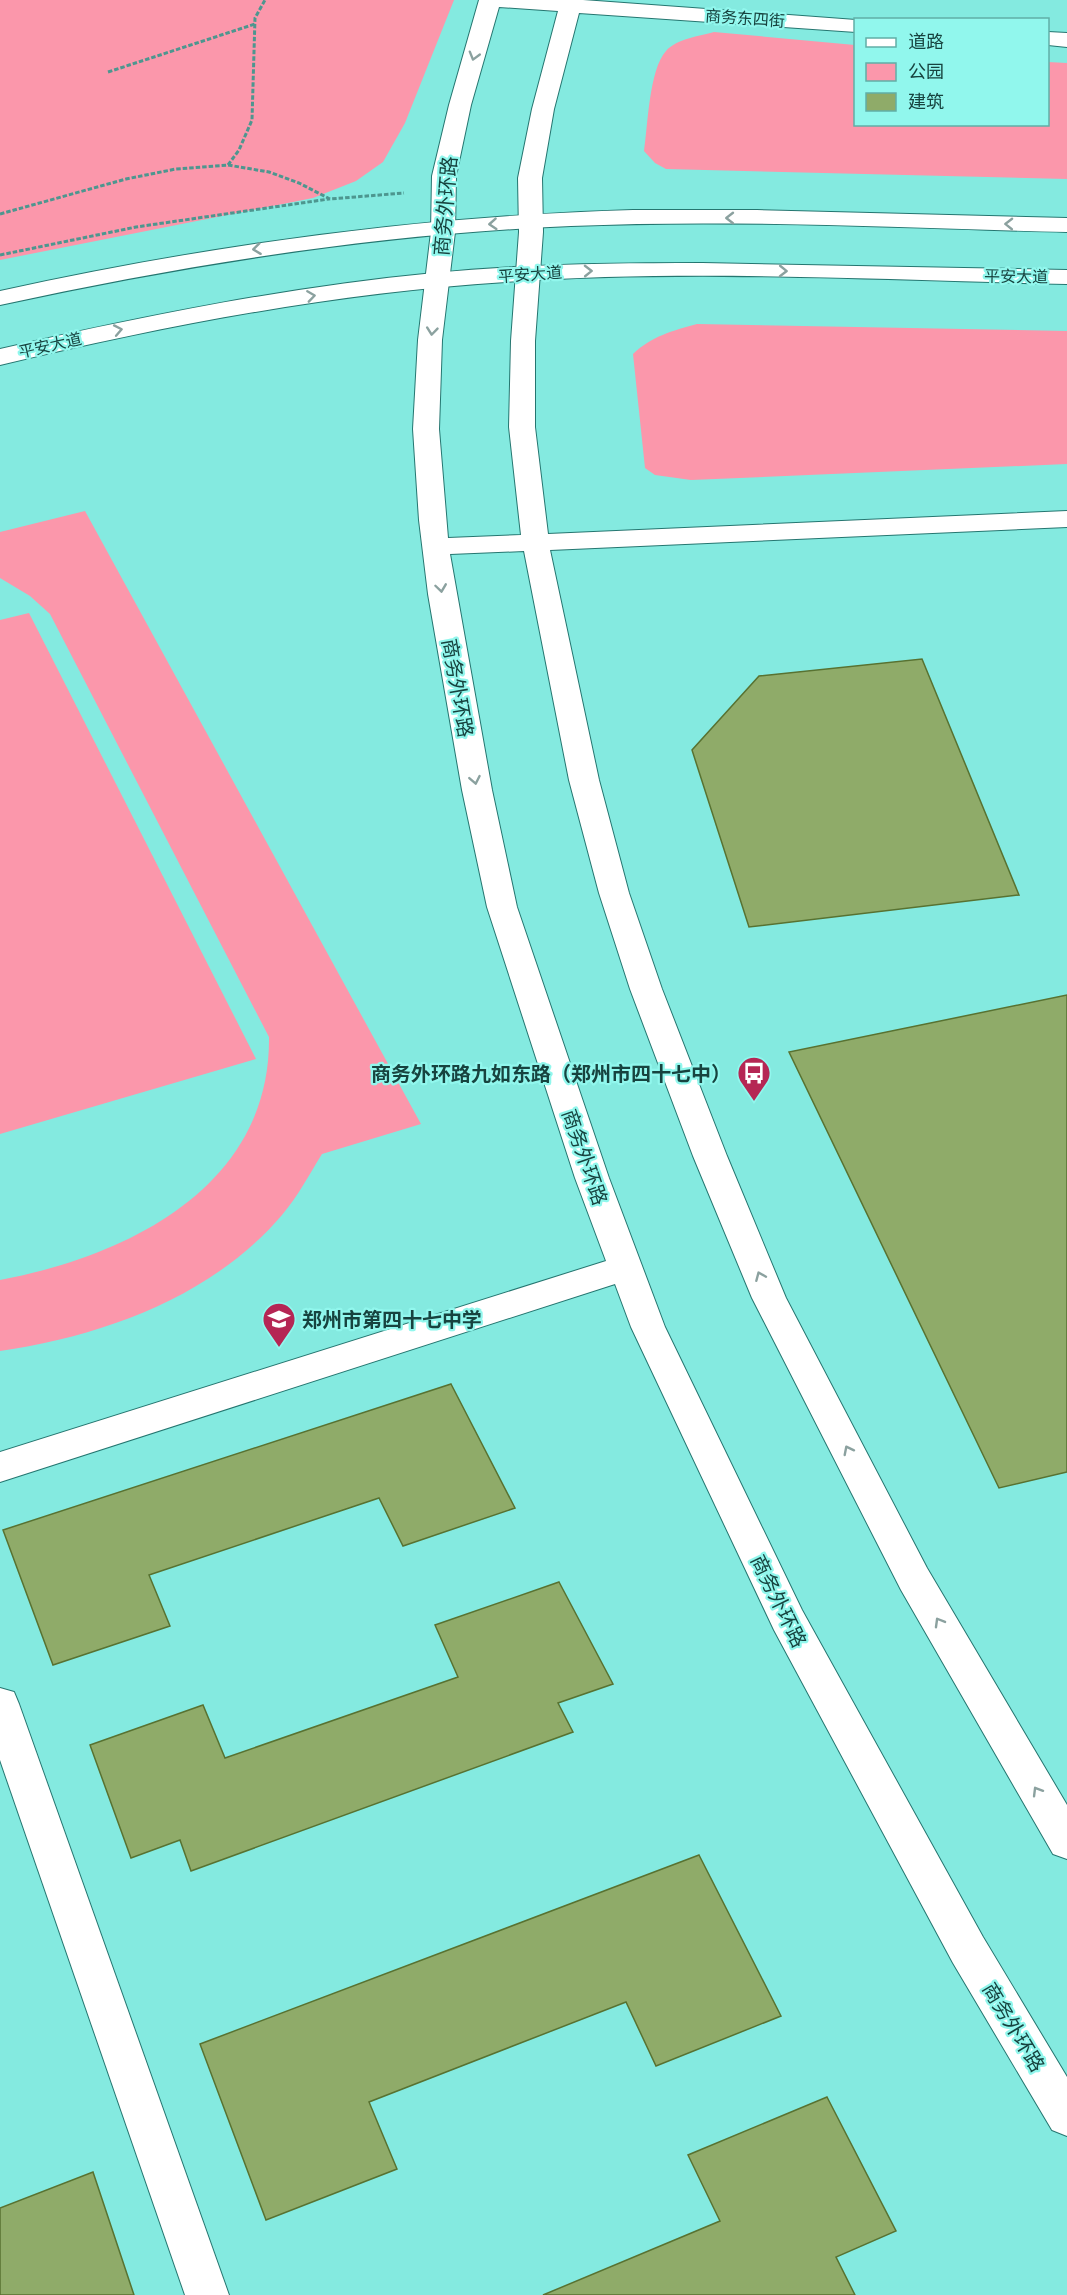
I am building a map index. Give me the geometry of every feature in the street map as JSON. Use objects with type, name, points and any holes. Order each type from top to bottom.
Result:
[{"type":"street","name":"商务东四街","points":[[491,0],[570,3],[854,26]]},
{"type":"street","name":"商务外环路","points":[[491,0],[460,105],[444,176],[443,227],[430,340],[426,429],[436,547],[458,691],[502,907],[591,1178],[648,1327],[787,1619],[968,1950],[1067,2116]]},
{"type":"street","points":[[570,3],[543,109],[532,166],[531,221],[523,341],[522,428],[536,543],[579,758],[614,893],[646,989],[710,1156],[770,1298],[914,1579],[1067,1841]]},
{"type":"street","points":[[1049,39],[1067,40]]},
{"type":"street","points":[[0,298],[209,255],[443,227],[573,219],[736,218],[1067,225]]},
{"type":"street","name":"平安大道","points":[[0,357],[83,337],[233,307],[437,281],[528,274],[580,271],[738,270],[1067,277]]},
{"type":"street","points":[[436,547],[1067,519]]},
{"type":"street","points":[[0,1467],[625,1268]]},
{"type":"street","points":[[0,1704],[207,2295]]},
{"type":"path","points":[[228,165],[239,150],[252,120],[255,18],[266,0]]},
{"type":"path","points":[[108,72],[255,24]]},
{"type":"path","points":[[0,214],[126,179],[176,169],[228,165],[268,172],[299,183],[330,199]]},
{"type":"path","points":[[0,255],[135,227],[330,199],[444,190]]},
{"type":"green space","points":[[0,0],[454,0],[405,123],[383,162],[356,181],[313,198],[0,260]]},
{"type":"green space","points":[[714,32],[854,45],[854,126],[1049,126],[1049,62],[1067,63],[1067,179],[666,169],[655,163],[644,151],[650,98],[660,60],[670,47],[688,38]]},
{"type":"green space","points":[[697,324],[1067,331],[1067,464],[691,480],[655,475],[645,468],[633,354],[655,338]]},
{"type":"green space","points":[[85,511],[421,1124],[322,1154],[288,1208],[254,1244],[223,1269],[189,1290],[116,1323],[78,1335],[0,1351],[0,1280],[48,1269],[96,1253],[142,1232],[183,1205],[219,1173],[246,1134],[263,1089],[269,1037],[50,614],[30,596],[0,578],[0,532]]},
{"type":"green space","points":[[29,613],[256,1059],[0,1134],[0,620]]},
{"type":"building","points":[[922,659],[1019,895],[749,927],[692,750],[759,676]]},
{"type":"building","points":[[1067,995],[1067,1472],[999,1488],[789,1052]]},
{"type":"building","points":[[451,1384],[515,1508],[403,1546],[379,1498],[149,1575],[170,1626],[53,1665],[3,1530]]},
{"type":"building","points":[[559,1582],[613,1684],[558,1703],[573,1732],[191,1871],[180,1840],[131,1858],[90,1745],[203,1705],[225,1758],[458,1677],[435,1625]]},
{"type":"building","points":[[699,1855],[781,2016],[656,2066],[626,2002],[369,2102],[397,2169],[266,2220],[200,2044]]},
{"type":"building","points":[[827,2097],[896,2231],[836,2257],[855,2295],[543,2295],[720,2221],[688,2155]]},
{"type":"building","points":[[93,2172],[134,2295],[0,2295],[0,2208]]},
{"type":"place","name":"商务外环路九如东路（郑州市四十七中）","points":[[754,1102]]},
{"type":"place","name":"郑州市第四十七中学","points":[[279,1348]]}]
